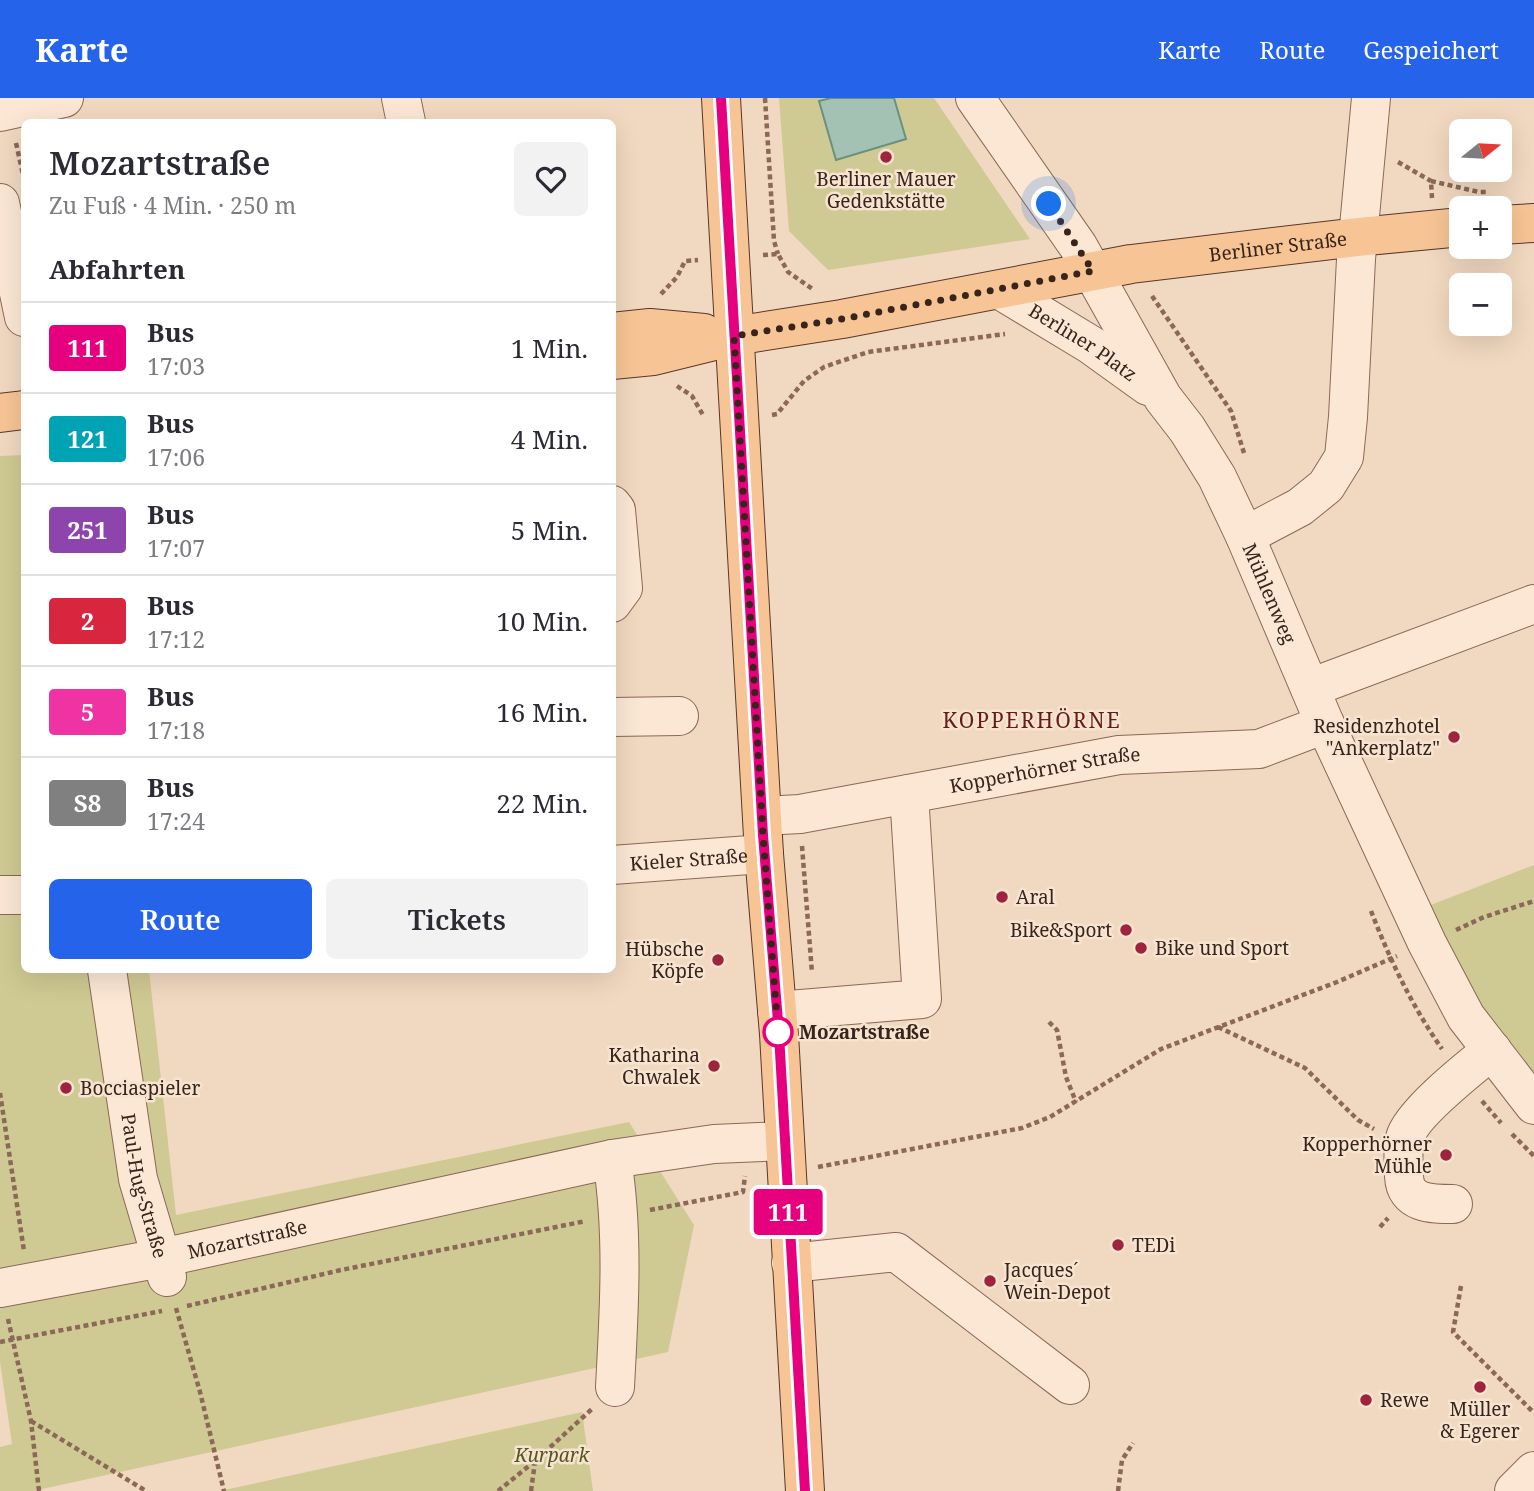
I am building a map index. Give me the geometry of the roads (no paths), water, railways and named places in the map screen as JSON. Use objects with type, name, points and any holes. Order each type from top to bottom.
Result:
[{"type":"main road","points":[[721,98],[764,854],[777,1011],[805,1491]]},
{"type":"main road","points":[[1512,224],[1534,223]]},
{"type":"main road","name":"Berliner Straße","points":[[1093,271],[1131,264],[1449,228]]},
{"type":"main road","name":"Berliner Platz","points":[[734,336],[842,319],[1093,271]]},
{"type":"main road","points":[[616,332],[650,328],[734,336]]},
{"type":"main road","points":[[616,360],[653,356],[734,336]]},
{"type":"main road","points":[[0,413],[21,410]]},
{"type":"street","points":[[0,112],[64,98]]},
{"type":"street","points":[[401,98],[405,119]]},
{"type":"street","name":"Mühlenweg","points":[[975,98],[1078,246],[1163,398],[1187,429],[1217,477],[1325,724],[1427,943],[1466,1017],[1534,1105]]},
{"type":"street","points":[[1245,536],[1291,512],[1326,486],[1344,457],[1358,237],[1371,98]]},
{"type":"street","points":[[0,203],[21,303]]},
{"type":"street","name":"Berliner Platz","points":[[1000,290],[1115,360],[1163,398]]},
{"type":"street","points":[[616,510],[623,588],[616,598]]},
{"type":"street","points":[[1310,688],[1534,604]]},
{"type":"street","points":[[616,717],[679,716]]},
{"type":"street","name":"Kopperhörner Straße","points":[[762,816],[800,814],[1119,755],[1259,749],[1325,724]]},
{"type":"street","points":[[777,1011],[922,999],[909,794]]},
{"type":"street","name":"Kieler Straße","points":[[616,866],[764,854]]},
{"type":"street","points":[[0,895],[21,895]]},
{"type":"street","name":"Paul-Hug-Straße","points":[[107,973],[138,1179],[168,1281]]},
{"type":"street","points":[[1453,1204],[1428,1204],[1410,1194],[1405,1187],[1405,1136],[1416,1117],[1492,1050]]},
{"type":"street","name":"Mozartstraße","points":[[12,1294],[168,1281],[612,1159],[714,1144],[785,1155]]},
{"type":"street","points":[[612,1159],[618,1216],[619,1309],[615,1387]]},
{"type":"street","points":[[791,1263],[895,1252],[1070,1385]]},
{"type":"street","points":[[1514,1491],[1534,1471]]},
{"type":"place","name":"Berliner Mauer Gedenkstätte","points":[[886,157]]},
{"type":"place","name":"Residenzhotel \"Ankerplatz\"","points":[[1454,737]]},
{"type":"place","name":"Aral","points":[[1002,897]]},
{"type":"place","name":"Bike&Sport","points":[[1126,930]]},
{"type":"place","name":"Bike und Sport","points":[[1141,948]]},
{"type":"place","name":"Hübsche Köpfe","points":[[718,960]]},
{"type":"place","name":"Mozartstraße","points":[[778,1032]]},
{"type":"place","name":"Katharina Chwalek","points":[[714,1066]]},
{"type":"place","name":"Bocciaspieler","points":[[66,1088]]},
{"type":"place","name":"Kopperhörner Mühle","points":[[1446,1155]]},
{"type":"place","name":"TEDi","points":[[1118,1245]]},
{"type":"place","name":"Jacques´ Wein-Depot","points":[[990,1281]]},
{"type":"place","name":"Müller & Egerer","points":[[1480,1387]]},
{"type":"place","name":"Rewe","points":[[1366,1400]]},
{"type":"district","name":"KOPPERHÖRNE","points":[[1032,720]]},
{"type":"park label","name":"Kurpark","points":[[552,1455]]}]
